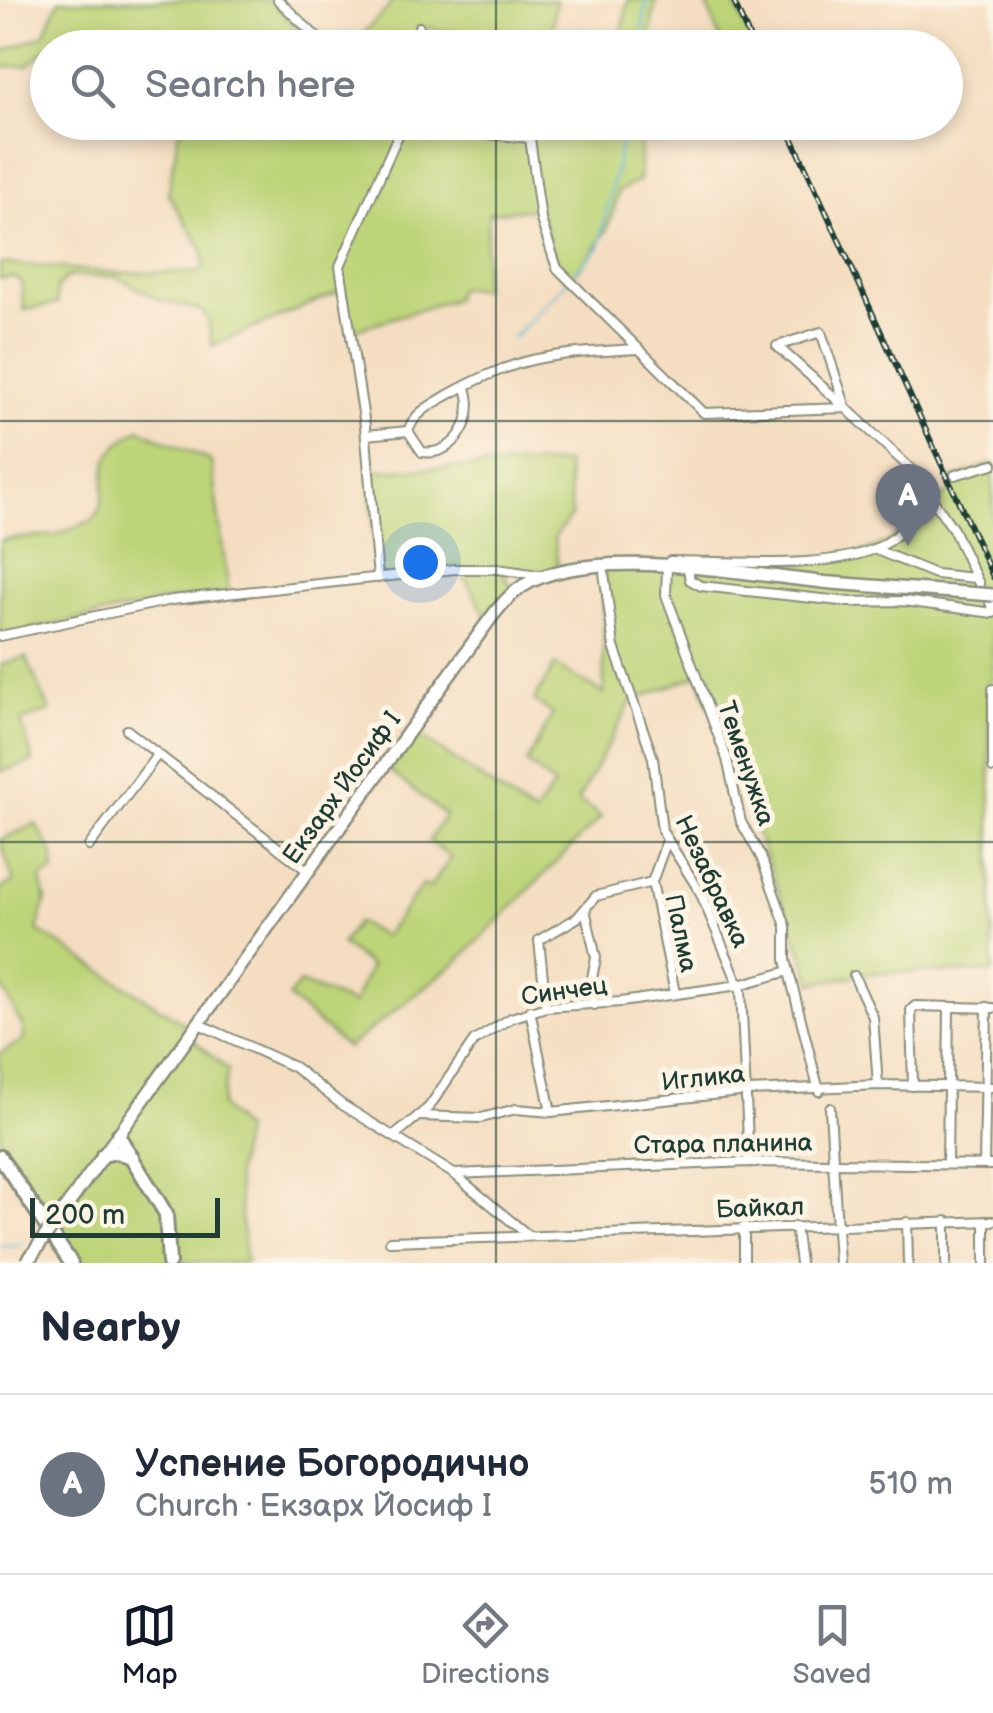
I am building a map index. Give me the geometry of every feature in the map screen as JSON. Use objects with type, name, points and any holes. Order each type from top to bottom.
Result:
[{"type":"main road","name":"Екзарх Йосиф I","points":[[26,1262],[308,870],[515,592],[544,576],[620,563],[832,583],[992,605]]},
{"type":"main road","points":[[118,1134],[159,1200],[171,1242],[167,1263]]},
{"type":"main road","points":[[103,1154],[116,1152],[132,1157]]},
{"type":"main road","points":[[1,1162],[62,1263]]},
{"type":"main road","points":[[1,1162],[17,1175],[74,1263]]},
{"type":"street","points":[[278,0],[309,30]]},
{"type":"street","points":[[378,578],[366,435],[340,266],[398,140]]},
{"type":"street","points":[[532,140],[540,220],[553,259],[637,350],[704,413],[846,408]]},
{"type":"street","points":[[846,408],[821,332],[776,346],[914,471],[953,529],[977,581],[935,574],[874,549]]},
{"type":"street","points":[[408,431],[417,414],[501,366],[527,359],[637,350]]},
{"type":"street","points":[[408,431],[422,452],[436,453],[452,445],[467,414],[464,386]]},
{"type":"street","points":[[366,435],[408,431]]},
{"type":"street","points":[[954,475],[993,464]]},
{"type":"street","name":"Екзарх Йосиф I","points":[[620,563],[836,558],[874,549],[932,502]]},
{"type":"street","points":[[768,562],[770,577]]},
{"type":"street","name":"Незабравка","points":[[603,563],[614,648],[653,758],[660,822],[700,892],[739,984],[750,1091],[749,1162]]},
{"type":"street","name":"Теменужка","points":[[670,568],[666,594],[727,760],[741,822],[762,857],[786,926],[789,971],[819,1091]]},
{"type":"street","points":[[498,569],[515,592]]},
{"type":"street","points":[[0,636],[138,606],[378,578],[498,569],[544,576]]},
{"type":"street","points":[[688,570],[690,580],[701,586],[850,602],[992,605]]},
{"type":"street","points":[[993,690],[993,768]]},
{"type":"street","points":[[126,730],[308,870]]},
{"type":"street","points":[[89,846],[158,754]]},
{"type":"street","points":[[546,1007],[538,940],[577,918],[596,896],[652,882],[667,840]]},
{"type":"street","name":"Палма","points":[[652,882],[674,992]]},
{"type":"street","points":[[585,909],[596,958],[591,983],[594,1005]]},
{"type":"street","name":"Синчец","points":[[394,1136],[418,1116],[474,1041],[530,1010],[739,984],[789,971]]},
{"type":"street","points":[[854,976],[873,1017],[878,1085]]},
{"type":"street","points":[[912,1086],[910,1010],[916,1006],[990,1007],[988,1165]]},
{"type":"street","points":[[946,1164],[949,1007]]},
{"type":"street","points":[[530,1010],[550,1112]]},
{"type":"street","points":[[198,1023],[294,1067],[341,1104],[454,1174],[528,1235]]},
{"type":"street","name":"Иглика","points":[[418,1116],[468,1119],[516,1109],[550,1112],[750,1091],[819,1091],[878,1085],[990,1087]]},
{"type":"street","points":[[830,1108],[839,1263]]},
{"type":"street","name":"Стара планина","points":[[454,1174],[749,1162],[988,1165]]},
{"type":"street","points":[[946,1221],[946,1263]]},
{"type":"street","points":[[985,1263],[989,1221]]},
{"type":"street","name":"Байкал","points":[[390,1241],[744,1226],[989,1221]]},
{"type":"street","points":[[907,1222],[908,1263]]},
{"type":"street","points":[[744,1226],[744,1263]]},
{"type":"street","points":[[795,1226],[800,1263]]},
{"type":"green space","points":[[59,0],[269,0],[301,30],[46,30]]},
{"type":"green space","points":[[390,0],[556,0],[552,30],[367,30],[389,7]]},
{"type":"green space","points":[[628,0],[656,0],[651,30],[622,30]]},
{"type":"green space","points":[[705,0],[733,0],[746,30],[716,30]]},
{"type":"green space","points":[[30,40],[27,66],[0,67],[0,52]]},
{"type":"green space","points":[[177,140],[641,140],[639,181],[618,191],[601,240],[569,280],[557,268],[538,208],[489,213],[482,289],[458,288],[454,299],[351,331],[343,290],[212,346],[208,319],[201,310],[160,300],[117,277],[69,276],[57,287],[57,304],[24,310],[21,282],[14,277],[0,279],[0,263],[120,273],[199,272],[204,267],[203,250],[168,194]]},
{"type":"green space","points":[[139,429],[211,461],[229,594],[172,600],[0,636],[0,540],[56,535],[93,520],[103,497],[106,464],[122,441]]},
{"type":"green space","points":[[566,463],[572,515],[554,538],[559,571],[545,576],[501,570],[515,592],[489,621],[460,569],[378,578],[369,471]]},
{"type":"green space","points":[[993,464],[993,679],[989,680],[993,972],[871,973],[813,983],[698,675],[632,701],[578,800],[601,817],[457,962],[347,1048],[288,997],[300,983],[353,1004],[370,966],[341,944],[357,922],[384,936],[423,885],[429,888],[451,858],[429,841],[445,815],[385,767],[411,730],[534,815],[554,785],[527,763],[553,714],[534,701],[555,665],[604,694],[603,563],[740,565],[843,557],[891,539],[951,492],[947,481]]},
{"type":"green space","points":[[26,657],[50,711],[21,721],[33,761],[0,772],[0,665]]},
{"type":"green space","points":[[36,824],[53,854],[54,871],[41,879],[46,901],[37,930],[193,1029],[189,1036],[228,1070],[221,1106],[244,1131],[236,1173],[246,1263],[76,1263],[45,1205],[0,1140],[0,1053],[24,1040],[23,1028],[0,983],[0,889],[14,882],[0,840]]},
{"type":"waterway","points":[[642,30],[647,0]]},
{"type":"waterway","points":[[513,338],[599,247],[622,140]]},
{"type":"waterway","points":[[0,1246],[22,1244]]},
{"type":"railway","points":[[733,0],[746,30]]},
{"type":"railway","points":[[793,140],[993,577]]},
{"type":"place","name":"Успение Богородично","points":[[908,546]]}]
